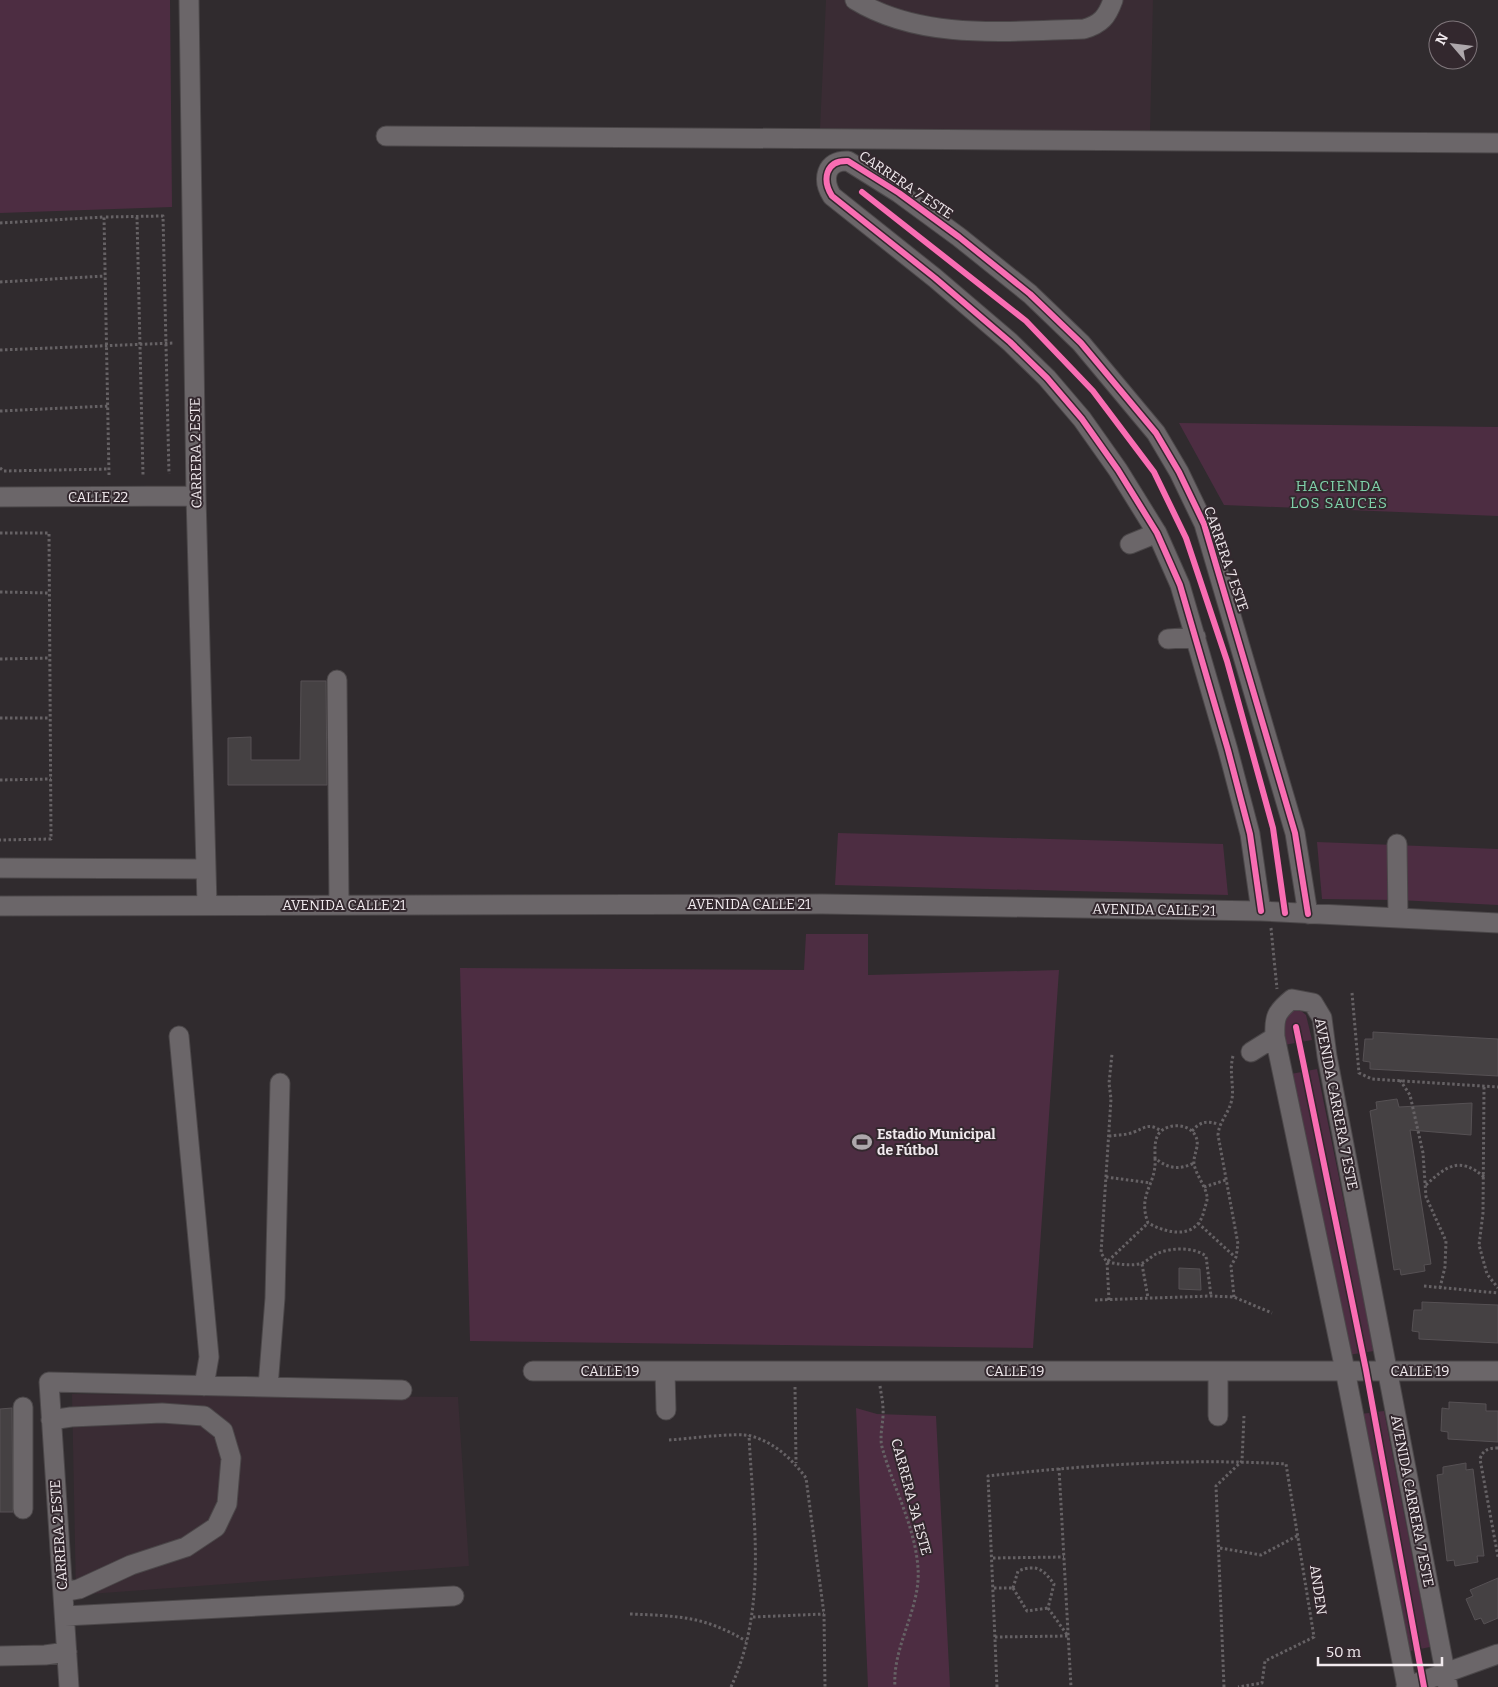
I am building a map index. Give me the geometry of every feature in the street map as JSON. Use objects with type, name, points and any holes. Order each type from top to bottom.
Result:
[{"type":"street","name":"CARRERA 2 ESTE","points":[[189,0],[196,496],[207,905]]},
{"type":"street","points":[[855,0],[876,13],[950,30],[1084,29],[1100,24],[1113,0]]},
{"type":"street","points":[[386,136],[1498,143]]},
{"type":"street","name":"CARRERA 7 ESTE","points":[[1265,912],[1250,834],[1196,637],[1180,585],[1157,533],[1087,426],[1047,378],[1010,342],[935,278],[832,196],[826,186],[827,174],[832,165],[840,161],[848,161],[898,193],[959,237],[1030,294],[1081,343],[1156,433],[1179,472],[1204,524],[1296,833],[1308,914]]},
{"type":"street","name":"CALLE 22","points":[[0,497],[196,496]]},
{"type":"street","points":[[1130,544],[1157,533]]},
{"type":"street","points":[[1168,639],[1196,637]]},
{"type":"street","points":[[337,680],[339,904]]},
{"type":"street","points":[[1398,844],[1398,918]]},
{"type":"street","points":[[0,868],[206,869]]},
{"type":"street","name":"AVENIDA CALLE 21","points":[[0,906],[822,904],[1265,912],[1498,923]]},
{"type":"street","name":"AVENIDA CARRERA 7 ESTE","points":[[1279,1009],[1292,999],[1303,1000],[1313,1004],[1322,1018],[1327,1056],[1447,1680]]},
{"type":"street","points":[[1279,1009],[1274,1022],[1275,1037],[1345,1370],[1407,1687],[1447,1680],[1498,1654]]},
{"type":"street","points":[[179,1036],[209,1357],[204,1386],[402,1390]]},
{"type":"street","points":[[1251,1052],[1275,1037]]},
{"type":"street","points":[[268,1387],[275,1298],[280,1083]]},
{"type":"street","points":[[1218,1370],[1218,1416]]},
{"type":"street","name":"CALLE 19","points":[[532,1371],[1498,1371]]},
{"type":"street","points":[[665,1371],[666,1410]]},
{"type":"street","name":"CARRERA 2 ESTE","points":[[69,1687],[49,1382],[204,1386]]},
{"type":"street","points":[[23,1509],[24,1407]]},
{"type":"street","points":[[51,1420],[71,1417],[162,1413],[204,1416],[224,1431],[231,1458],[227,1504],[216,1527],[186,1547],[131,1565],[79,1589],[63,1592]]},
{"type":"street","points":[[23,1466],[54,1464]]},
{"type":"street","points":[[65,1616],[454,1596]]},
{"type":"street","points":[[0,1656],[45,1655],[67,1652]]},
{"type":"path","points":[[0,223],[104,217],[163,216],[169,474]]},
{"type":"path","points":[[104,217],[109,475]]},
{"type":"path","points":[[137,217],[143,475]]},
{"type":"path","points":[[0,282],[105,276]]},
{"type":"path","points":[[0,350],[173,343]]},
{"type":"path","points":[[0,411],[108,406]]},
{"type":"path","points":[[0,468],[4,471],[109,469]]},
{"type":"path","points":[[0,533],[49,533],[51,839],[0,840]]},
{"type":"path","points":[[0,592],[49,593]]},
{"type":"path","points":[[0,660],[50,658]]},
{"type":"path","points":[[0,718],[50,718]]},
{"type":"path","points":[[0,780],[50,779]]},
{"type":"path","points":[[1265,912],[1279,1009]]},
{"type":"path","points":[[1352,993],[1359,1073],[1372,1079],[1498,1087]]},
{"type":"path","points":[[1109,1300],[1108,1262],[1101,1253],[1109,1136],[1111,1099],[1109,1083],[1112,1054]]},
{"type":"path","points":[[1233,1056],[1230,1069],[1232,1099],[1227,1114],[1219,1124],[1218,1135],[1238,1244],[1236,1257],[1231,1266],[1234,1297]]},
{"type":"path","points":[[1400,1080],[1410,1095],[1423,1153],[1426,1197],[1446,1241],[1445,1267],[1440,1288]]},
{"type":"path","points":[[1484,1086],[1484,1213],[1479,1245],[1486,1274],[1498,1288]]},
{"type":"path","points":[[1192,1131],[1200,1123],[1207,1121],[1219,1124]]},
{"type":"path","points":[[1173,1125],[1185,1127],[1192,1131],[1197,1138],[1198,1147],[1194,1163],[1208,1197],[1203,1217],[1198,1223],[1179,1234],[1165,1232],[1148,1223],[1144,1205],[1156,1172],[1155,1142],[1161,1131],[1173,1125]]},
{"type":"path","points":[[1109,1136],[1127,1134],[1145,1126],[1153,1126],[1161,1131]]},
{"type":"path","points":[[1155,1158],[1163,1165],[1174,1168],[1184,1168],[1194,1163]]},
{"type":"path","points":[[1426,1185],[1448,1166],[1463,1165],[1475,1169],[1484,1177]]},
{"type":"path","points":[[1106,1177],[1151,1183]]},
{"type":"path","points":[[1204,1187],[1226,1180]]},
{"type":"path","points":[[1108,1262],[1148,1223]]},
{"type":"path","points":[[1198,1223],[1236,1257]]},
{"type":"path","points":[[1108,1262],[1129,1266],[1142,1264],[1156,1254],[1164,1252],[1198,1250],[1206,1256],[1211,1296]]},
{"type":"path","points":[[1142,1264],[1148,1298]]},
{"type":"path","points":[[1424,1286],[1498,1293]]},
{"type":"path","points":[[1094,1300],[1234,1297],[1272,1312]]},
{"type":"path","points":[[794,1371],[796,1464]]},
{"type":"path","points":[[1224,1687],[1220,1548],[1216,1486],[1242,1461],[1244,1416]]},
{"type":"path","points":[[731,1687],[752,1617],[756,1585],[749,1435]]},
{"type":"path","points":[[668,1440],[749,1435],[780,1450],[796,1464],[806,1478],[810,1492],[824,1614],[825,1687]]},
{"type":"path","points":[[1498,1448],[1489,1448],[1482,1452],[1480,1459],[1498,1557]]},
{"type":"path","points":[[1059,1468],[1072,1687]]},
{"type":"path","points":[[1220,1548],[1261,1555],[1299,1535]]},
{"type":"path","points":[[993,1558],[1064,1557]]},
{"type":"path","points":[[1048,1608],[1027,1611],[1013,1588],[1018,1571],[1030,1567],[1044,1571],[1054,1584],[1048,1608],[1068,1636]]},
{"type":"path","points":[[994,1588],[1013,1588]]},
{"type":"path","points":[[630,1614],[698,1619],[723,1628],[746,1641]]},
{"type":"path","points":[[752,1617],[824,1614]]},
{"type":"path","points":[[995,1637],[1068,1636]]},
{"type":"shaded area","points":[[0,0],[170,0],[172,207],[0,213]]},
{"type":"shaded area","points":[[826,0],[1153,0],[1150,134],[820,129]]},
{"type":"shaded area","points":[[1179,423],[1498,427],[1498,516],[1224,505]]},
{"type":"shaded area","points":[[838,833],[1223,844],[1228,895],[835,885]]},
{"type":"shaded area","points":[[1317,842],[1498,849],[1498,905],[1398,900],[1322,899]]},
{"type":"shaded area","points":[[806,934],[868,934],[868,975],[1059,970],[1033,1348],[470,1341],[460,968],[804,970]]},
{"type":"shaded area","points":[[1300,1010],[1306,1015],[1312,1040],[1284,1045],[1282,1017],[1290,1011]]},
{"type":"shaded area","points":[[1317,1069],[1374,1351],[1348,1355],[1291,1074]]},
{"type":"shaded area","points":[[72,1394],[458,1397],[469,1566],[76,1595]]},
{"type":"shaded area","points":[[856,1408],[877,1414],[936,1416],[950,1687],[868,1687]]},
{"type":"shaded area","points":[[1384,1411],[1430,1647],[1405,1652],[1361,1414]]},
{"type":"building","points":[[301,681],[326,681],[327,785],[228,785],[228,738],[251,737],[251,760],[300,760]]},
{"type":"building","points":[[1373,1032],[1498,1039],[1498,1076],[1370,1069],[1370,1062],[1363,1061],[1365,1039],[1373,1039]]},
{"type":"building","points":[[1397,1099],[1399,1107],[1472,1103],[1471,1135],[1410,1130],[1431,1264],[1424,1265],[1425,1271],[1401,1275],[1400,1269],[1394,1270],[1370,1111],[1377,1109],[1376,1102]]},
{"type":"building","points":[[1179,1268],[1200,1269],[1201,1290],[1179,1289]]},
{"type":"building","points":[[1422,1302],[1498,1305],[1498,1343],[1419,1339],[1419,1332],[1412,1331],[1414,1310],[1422,1310]]},
{"type":"building","points":[[1449,1402],[1486,1404],[1486,1411],[1498,1411],[1498,1442],[1448,1439],[1448,1432],[1441,1431],[1442,1408],[1449,1409]]},
{"type":"building","points":[[12,1408],[13,1512],[0,1512],[0,1409]]},
{"type":"building","points":[[1466,1463],[1466,1470],[1473,1469],[1484,1556],[1477,1556],[1478,1562],[1455,1566],[1454,1560],[1447,1561],[1437,1475],[1443,1474],[1443,1467]]},
{"type":"building","points":[[1498,1578],[1498,1618],[1484,1624],[1481,1618],[1475,1620],[1466,1599],[1473,1596],[1470,1590]]},
{"type":"cycle path","points":[[1261,911],[1250,834],[1228,750],[1180,585],[1157,533],[1118,470],[1082,419],[1047,378],[1010,342],[935,278],[832,196],[827,184],[827,178],[830,167],[834,164],[848,161],[899,193],[959,237],[1030,294],[1081,343],[1156,433],[1179,472],[1204,524],[1295,833],[1308,914]]},
{"type":"cycle path","points":[[862,192],[1026,321],[1093,391],[1154,472],[1186,538],[1227,661],[1273,828],[1285,913]]},
{"type":"cycle path","points":[[1296,1027],[1366,1370],[1424,1687]]},
{"type":"place","name":"Estadio Municipal de Fútbol","points":[[862,1142]]},
{"type":"district","name":"HACIENDA LOS SAUCES","points":[[1339,494]]}]
